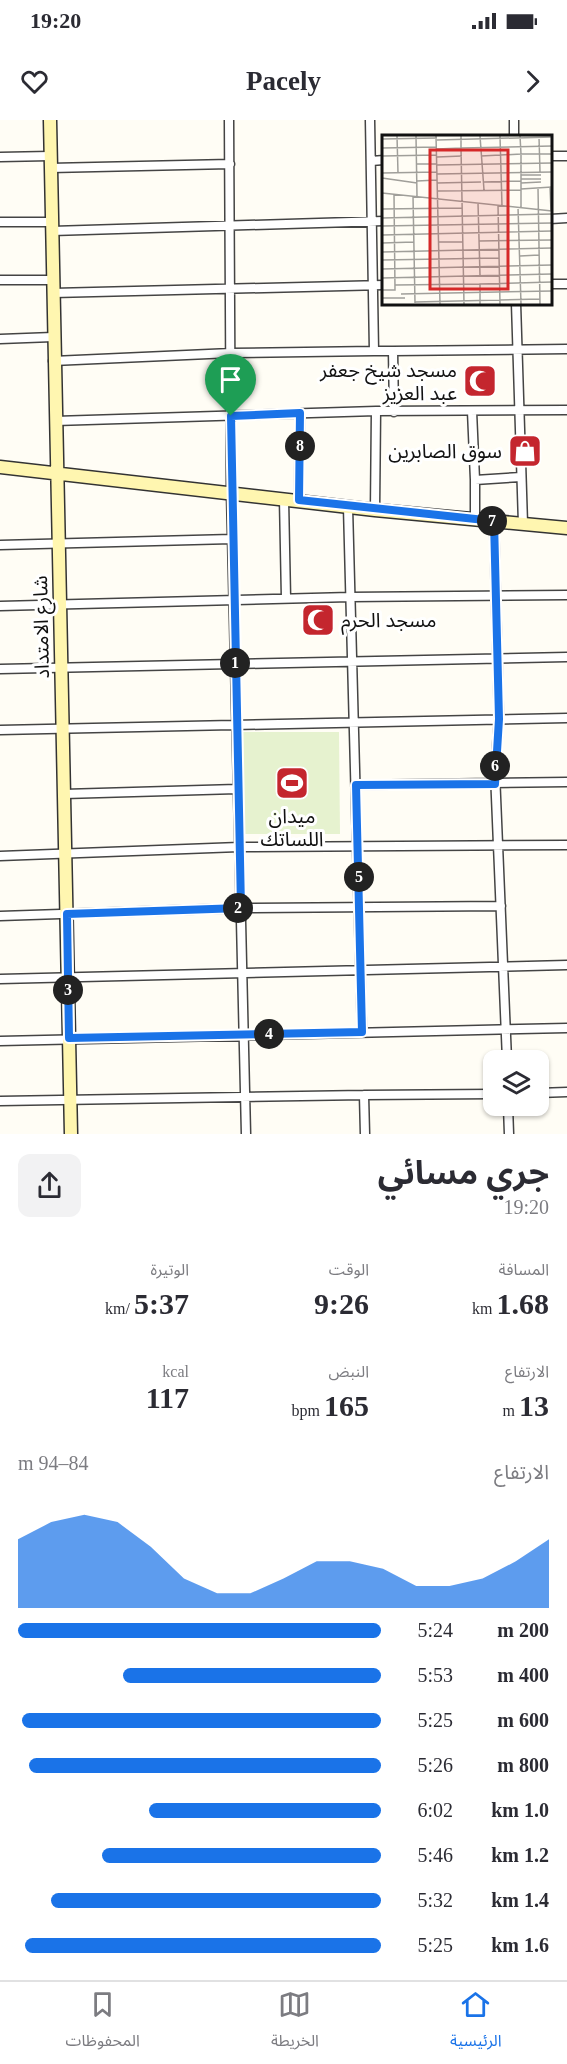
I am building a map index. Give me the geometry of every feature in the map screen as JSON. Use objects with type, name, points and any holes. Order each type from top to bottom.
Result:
[{"type":"street","name":"شارع الامتداد","points":[[50,120],[53,361],[71,1134]]},
{"type":"street","points":[[229,120],[231,493],[246,1134]]},
{"type":"street","points":[[370,120],[374,351]]},
{"type":"street","points":[[0,157],[50,162],[230,164]]},
{"type":"street","points":[[371,161],[382,160]]},
{"type":"street","points":[[552,219],[567,218]]},
{"type":"street","points":[[0,222],[52,226],[231,226],[382,221]]},
{"type":"street","points":[[0,280],[52,280]]},
{"type":"street","points":[[53,293],[382,285]]},
{"type":"street","points":[[516,304],[523,524]]},
{"type":"street","points":[[0,339],[53,338]]},
{"type":"street","points":[[53,361],[231,353],[567,349]]},
{"type":"street","points":[[393,351],[394,411]]},
{"type":"street","points":[[55,421],[376,411],[567,410]]},
{"type":"street","points":[[375,510],[376,411]]},
{"type":"street","points":[[472,411],[475,519]]},
{"type":"street","points":[[299,500],[300,413]]},
{"type":"street","points":[[0,467],[375,510],[567,528]]},
{"type":"street","points":[[475,480],[521,477]]},
{"type":"street","points":[[284,499],[286,598]]},
{"type":"street","points":[[348,507],[362,1032]]},
{"type":"street","points":[[494,521],[499,657],[499,719],[495,784],[507,1050]]},
{"type":"street","points":[[0,545],[232,539]]},
{"type":"street","points":[[0,606],[234,599],[567,595]]},
{"type":"street","points":[[0,669],[567,657]]},
{"type":"street","points":[[0,730],[567,718]]},
{"type":"street","points":[[356,785],[567,782]]},
{"type":"street","points":[[64,794],[237,789]]},
{"type":"street","points":[[0,856],[239,847],[567,845]]},
{"type":"street","points":[[0,916],[241,908],[501,906]]},
{"type":"street","points":[[0,979],[567,965]]},
{"type":"street","points":[[0,1041],[567,1028]]},
{"type":"street","points":[[549,1093],[567,1092]]},
{"type":"street","points":[[0,1101],[483,1094]]},
{"type":"street","points":[[364,1095],[365,1134]]},
{"type":"street","points":[[508,1116],[509,1134]]},
{"type":"green space","name":"ميدان اللساتك","points":[[243,732],[339,732],[340,834],[244,834]]},
{"type":"place","name":"مسجد شيخ جعفر عبد العزيز","points":[[480,381]]},
{"type":"place","name":"سوق الصابرين","points":[[525,451]]},
{"type":"place","name":"مسجد الحرم","points":[[318,620]]},
{"type":"place","name":"ميدان اللساتك","points":[[292,783]]},
{"type":"route","points":[[300,413],[299,500],[375,510],[494,521],[499,657],[499,719],[495,784],[356,785],[362,1032],[69,1038],[67,914],[241,908],[231,416],[300,413]]}]
